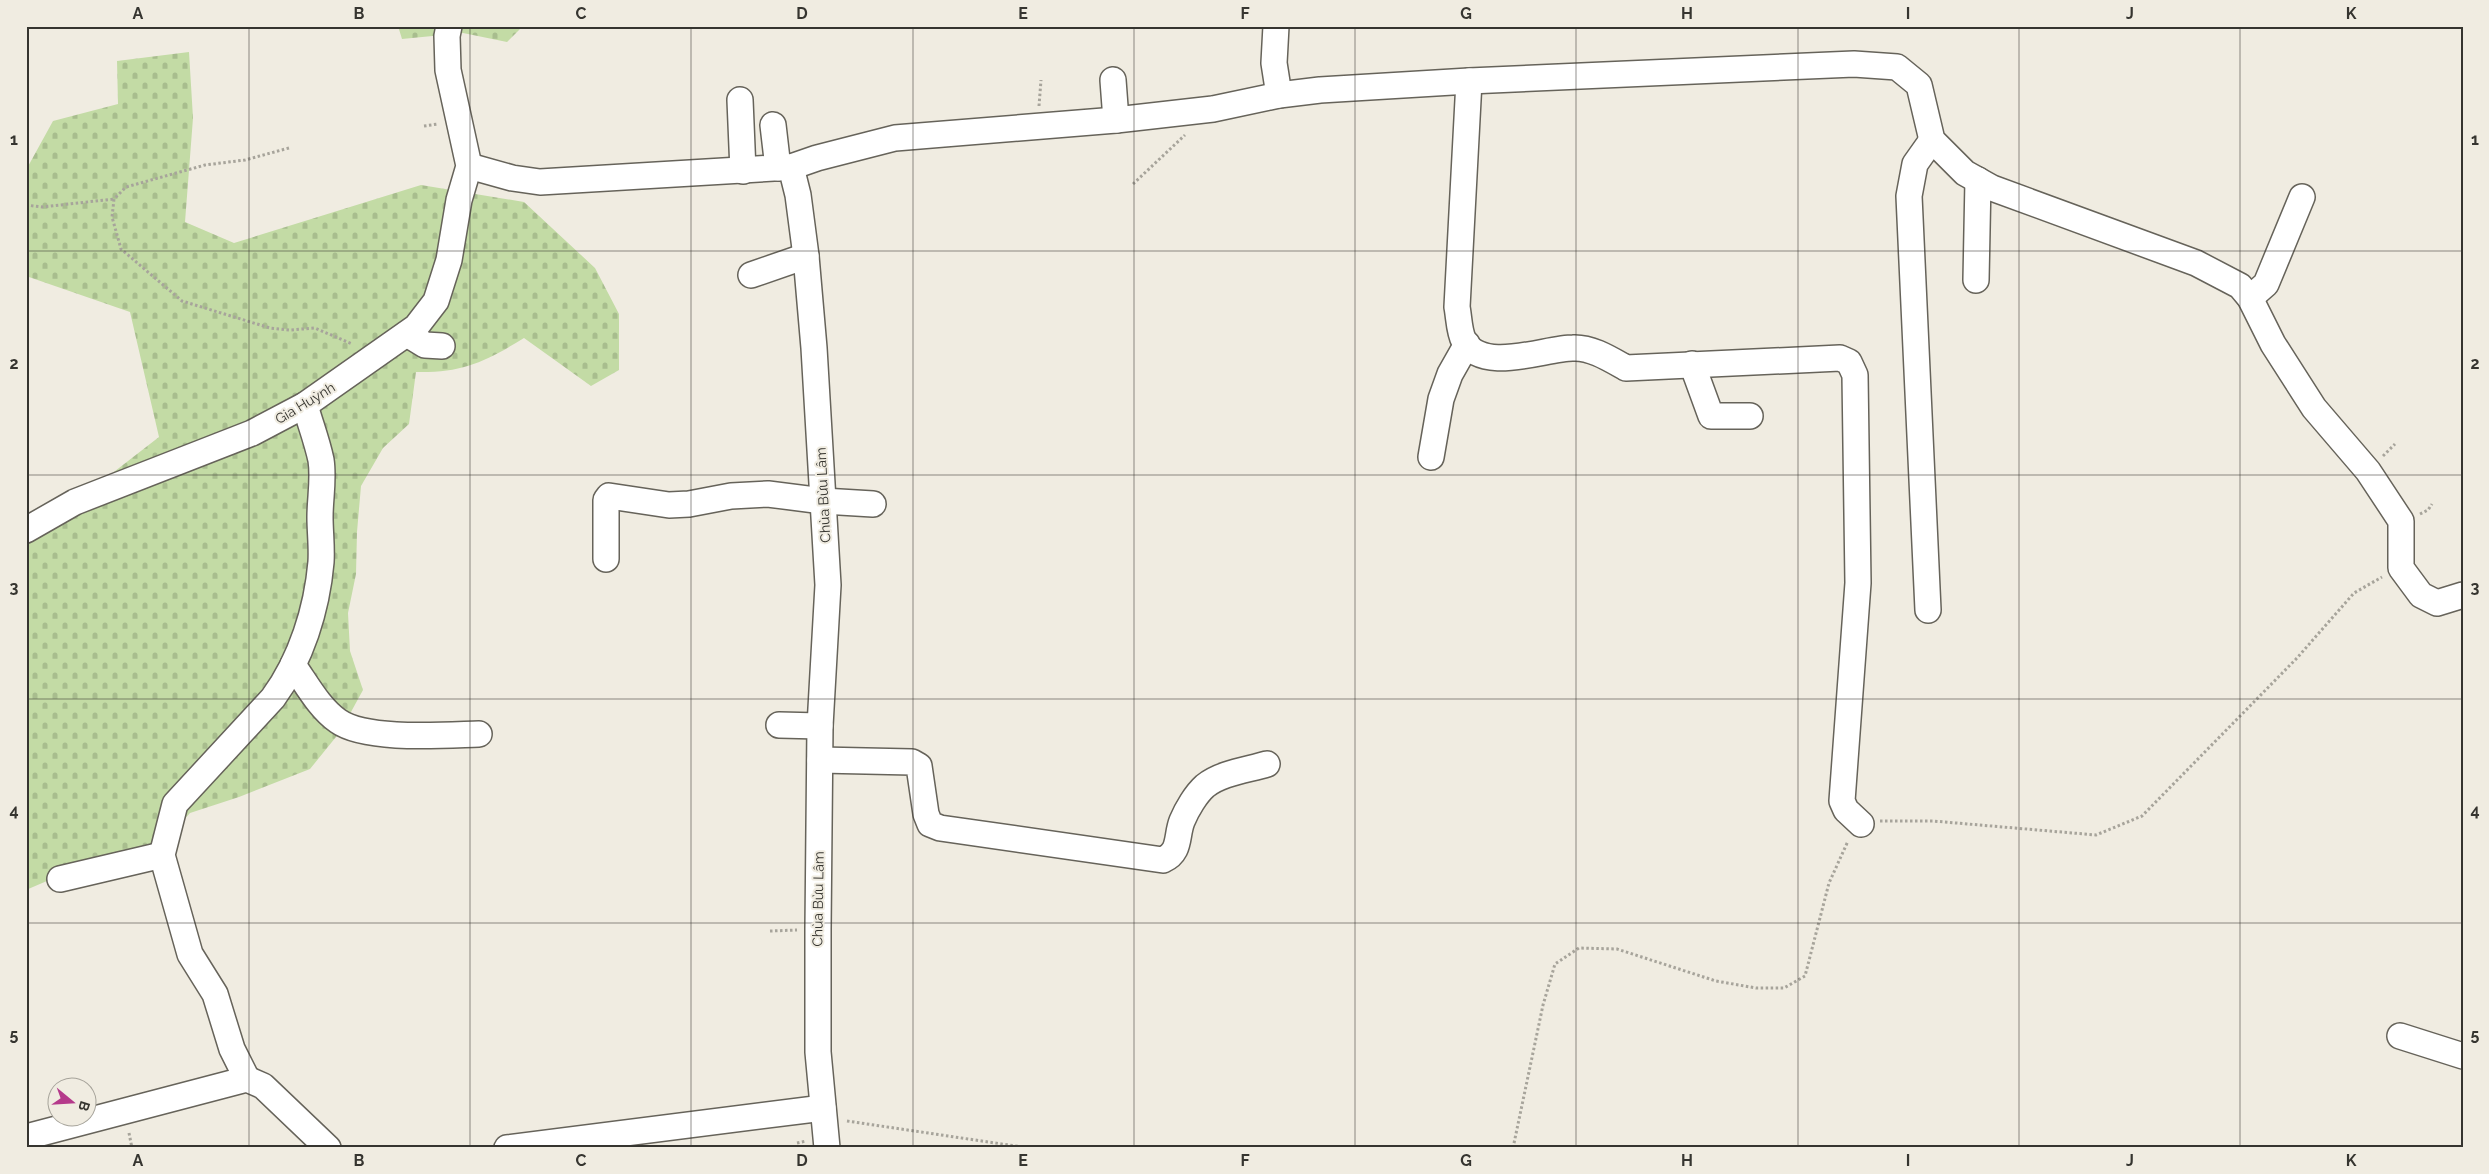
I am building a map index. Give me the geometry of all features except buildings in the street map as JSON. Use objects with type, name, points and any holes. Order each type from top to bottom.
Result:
[{"type":"street","points":[[449,26],[446,36],[448,70],[470,166],[512,178],[540,182],[784,168],[894,138],[1116,120],[1213,109],[1279,95],[1320,90],[1469,81],[1854,64],[1897,67],[1919,85],[1932,140],[1965,173],[1992,188],[2196,263],[2240,286],[2250,298],[2273,344],[2314,408],[2368,471],[2401,521],[2401,568],[2421,595],[2437,603],[2463,595]]},
{"type":"street","points":[[1276,26],[1274,63],[1279,95]]},
{"type":"street","points":[[1113,80],[1116,120]]},
{"type":"street","points":[[1469,81],[1457,307],[1464,340],[1467,344],[1481,354],[1516,357],[1572,348],[1583,349],[1605,356],[1626,368],[1840,358],[1849,362],[1855,375],[1858,583],[1842,801],[1846,810],[1861,824]]},
{"type":"street","points":[[740,100],[743,171]]},
{"type":"street","name":"Chùa Bửu Lâm","points":[[773,125],[784,168],[798,195],[806,256],[828,585],[820,726],[818,1052],[827,1148]]},
{"type":"street","points":[[1928,610],[1909,196],[1915,164],[1932,140]]},
{"type":"street","name":"Gia Huỳnh","points":[[26,530],[75,502],[252,433],[305,405],[407,334],[436,301],[449,260],[459,200],[470,166]]},
{"type":"street","points":[[1976,280],[1978,180]]},
{"type":"street","points":[[2250,298],[2266,284],[2302,197]]},
{"type":"street","points":[[751,275],[806,256]]},
{"type":"street","points":[[407,334],[425,345],[442,346]]},
{"type":"street","points":[[1431,456],[1441,398],[1450,374],[1467,344]]},
{"type":"street","points":[[1692,364],[1711,416],[1750,416]]},
{"type":"street","points":[[305,405],[321,460],[321,550],[310,618],[286,681],[273,698],[175,804],[162,855],[190,954],[216,994],[232,1049],[247,1079],[269,1091],[328,1148]]},
{"type":"street","points":[[606,559],[606,500],[609,496],[669,506],[731,496],[768,494],[823,501],[873,504]]},
{"type":"street","points":[[292,664],[321,704],[339,722],[365,731],[408,735],[479,734]]},
{"type":"street","points":[[780,726],[820,726]]},
{"type":"street","points":[[820,760],[912,762],[919,766],[926,814],[930,824],[940,828],[1163,860],[1172,856],[1176,848],[1182,821],[1203,787],[1213,780],[1266,764]]},
{"type":"street","points":[[60,879],[162,855]]},
{"type":"street","points":[[2400,1036],[2463,1056]]},
{"type":"street","points":[[26,1137],[247,1079]]},
{"type":"street","points":[[507,1148],[824,1113]]},
{"type":"path","points":[[1133,184],[1213,109]]},
{"type":"path","points":[[26,205],[42,207],[114,199],[126,187],[148,180],[205,165],[245,160],[289,148]]},
{"type":"path","points":[[114,199],[112,217],[121,249],[182,301],[270,328],[290,330],[315,328],[378,354]]},
{"type":"path","points":[[1513,1148],[1543,1005],[1555,964],[1579,948],[1617,949],[1716,981],[1756,988],[1784,988],[1805,976],[1829,883],[1850,836],[1861,824],[1888,819],[1933,821],[2096,835],[2142,816],[2297,658],[2354,593],[2401,568]]},
{"type":"path","points":[[824,1113],[1028,1148]]},
{"type":"green space","points":[[398,26],[523,26],[507,42],[463,33],[402,39]]},
{"type":"green space","points":[[189,52],[193,118],[185,222],[234,243],[421,185],[524,202],[595,268],[619,314],[619,370],[591,386],[524,338],[497,354],[473,364],[447,370],[416,372],[409,424],[383,448],[361,486],[356,574],[348,613],[350,651],[363,690],[340,732],[310,769],[239,797],[190,813],[158,848],[77,868],[26,890],[26,540],[159,437],[130,312],[26,276],[26,170],[53,121],[118,104],[117,61]]}]
